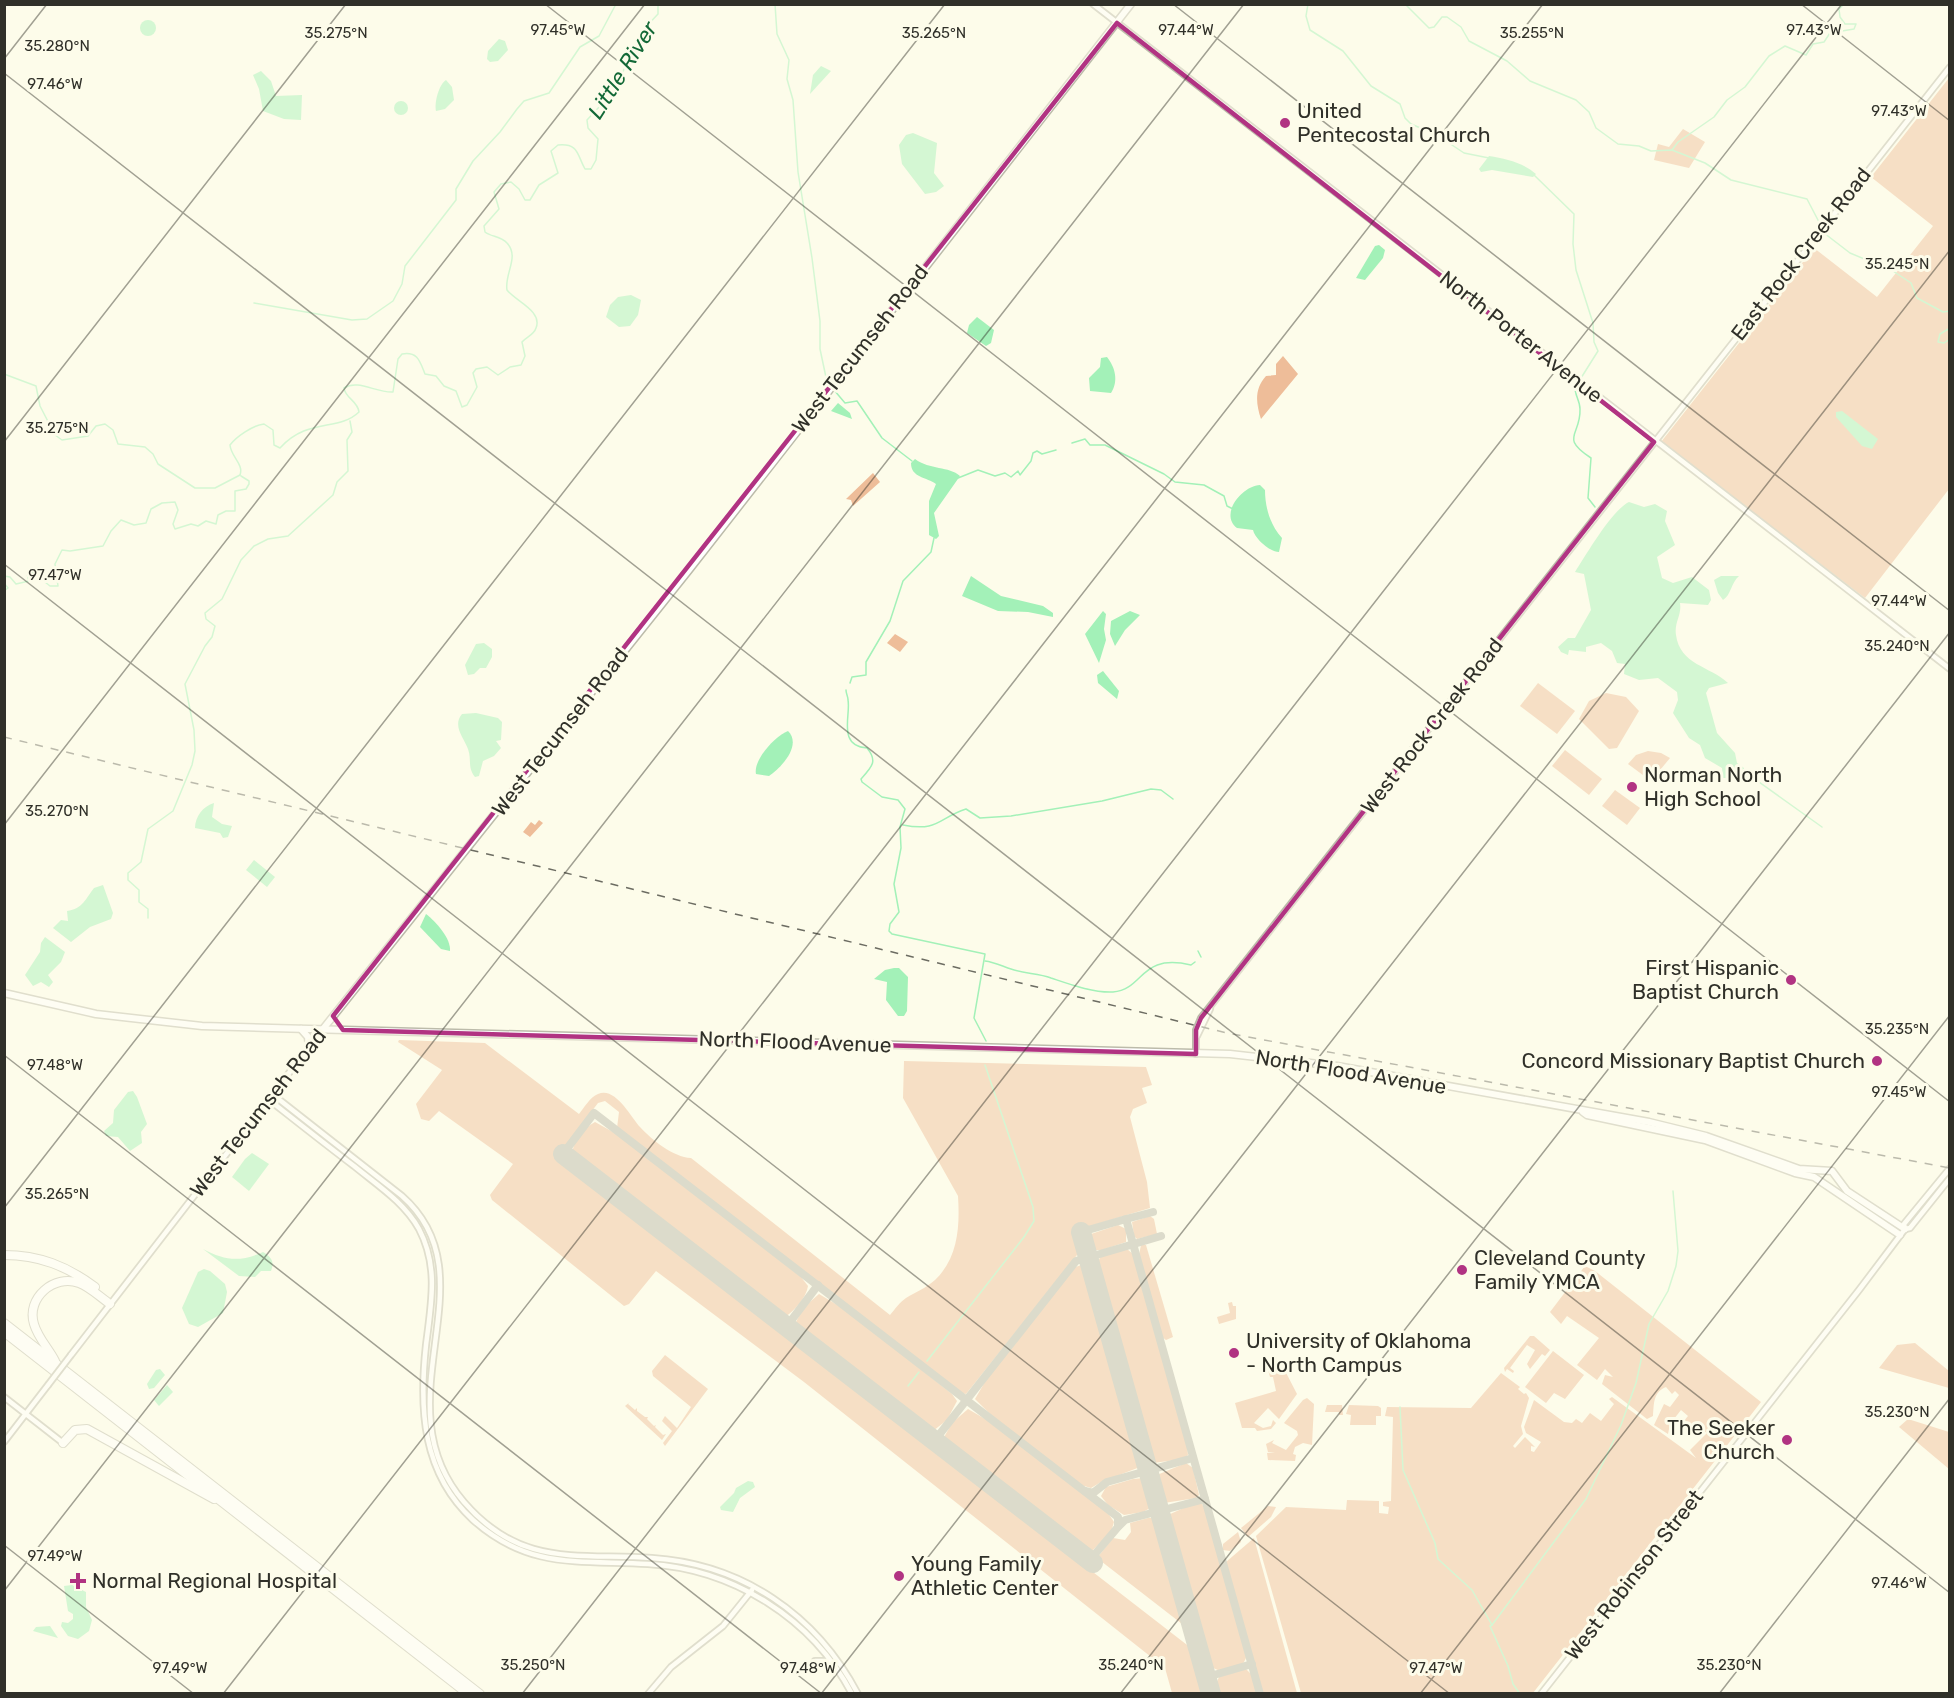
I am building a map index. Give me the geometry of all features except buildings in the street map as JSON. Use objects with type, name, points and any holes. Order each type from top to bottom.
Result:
[{"type":"highway","points":[[4,1255],[36,1258],[58,1265],[78,1275],[111,1302]]},
{"type":"highway","points":[[58,1365],[33,1323],[35,1304],[42,1292],[54,1284],[71,1281],[85,1286],[111,1302]]},
{"type":"highway","points":[[4,1323],[480,1694]]},
{"type":"highway","points":[[4,1332],[468,1694]]},
{"type":"highway","points":[[63,1443],[75,1430],[87,1429],[201,1494],[224,1503]]},
{"type":"main road","name":"North Porter Avenue","points":[[1093,4],[1654,442],[1950,669]]},
{"type":"main road","name":"West Tecumseh Road","points":[[4,1442],[270,1096],[1131,4]]},
{"type":"main road","name":"East Rock Creek Road","points":[[1654,442],[1950,67]]},
{"type":"main road","name":"West Rock Creek Road","points":[[1196,1054],[1199,1022],[1654,442]]},
{"type":"main road","name":"North Flood Avenue","points":[[4,993],[80,1011],[138,1020],[300,1029],[1196,1054],[1301,1060],[1583,1112],[1705,1140],[1820,1180]]},
{"type":"main road","points":[[333,1016],[343,1030]]},
{"type":"main road","points":[[300,1029],[308,1037],[309,1048]]},
{"type":"main road","points":[[270,1096],[392,1197],[408,1213],[424,1238],[433,1281],[422,1408],[429,1452],[452,1497],[483,1529],[508,1545],[549,1560],[579,1564],[662,1565],[717,1578],[750,1592],[790,1619],[826,1650],[852,1694]]},
{"type":"main road","points":[[270,1096],[402,1196],[423,1222],[438,1252],[441,1279],[428,1408],[436,1452],[458,1494],[492,1528],[518,1543],[560,1556],[667,1560],[735,1576],[789,1608],[826,1650],[853,1684],[858,1694]]},
{"type":"main road","name":"North Flood Avenue","points":[[1583,1112],[1589,1110],[1669,1126],[1724,1142],[1799,1169],[1827,1171]]},
{"type":"main road","name":"West Robinson Street","points":[[1541,1694],[1902,1232],[1904,1224],[1950,1168]]},
{"type":"main road","points":[[1832,1171],[1847,1191],[1902,1232],[1851,1199],[1826,1187],[1820,1180],[1821,1174],[1832,1171]]},
{"type":"main road","points":[[1826,1187],[1834,1184],[1836,1178]]},
{"type":"main road","name":"West Robinson Street","points":[[1902,1232],[1910,1228],[1950,1178]]},
{"type":"main road","points":[[426,1344],[431,1363]]},
{"type":"main road","points":[[4,1397],[63,1443]]},
{"type":"main road","points":[[717,1578],[735,1576]]},
{"type":"main road","points":[[648,1694],[671,1667],[723,1626],[755,1586]]},
{"type":"main road","points":[[790,1619],[826,1650]]},
{"type":"main road","points":[[815,1661],[818,1645]]},
{"type":"main road","points":[[815,1661],[826,1650]]},
{"type":"main road","points":[[815,1661],[824,1659],[832,1662]]},
{"type":"highlighted area","points":[[1117,23],[1654,442],[1201,1018],[1196,1030],[1196,1054],[343,1030],[333,1016]]},
{"type":"shaded area","points":[[148,20],[156,28],[148,36],[140,28]]},
{"type":"shaded area","points":[[499,39],[505,41],[508,50],[498,61],[490,62],[487,59],[488,51]]},
{"type":"shaded area","points":[[821,66],[831,71],[810,94],[813,75]]},
{"type":"shaded area","points":[[261,71],[271,81],[276,96],[302,95],[301,120],[284,119],[263,111],[259,89],[253,75]]},
{"type":"shaded area","points":[[1949,78],[1949,489],[1865,598],[1661,442],[1814,248],[1877,297],[1933,226],[1871,177]]},
{"type":"shaded area","points":[[446,80],[452,87],[454,100],[445,109],[436,111],[438,94],[441,85]]},
{"type":"shaded area","points":[[401,101],[406,103],[408,108],[406,113],[401,115],[396,113],[394,108],[396,103]]},
{"type":"shaded area","points":[[1683,129],[1705,142],[1689,168],[1654,160],[1658,144],[1669,147]]},
{"type":"shaded area","points":[[913,133],[937,143],[934,173],[944,186],[936,192],[925,194],[902,164],[899,145],[906,135]]},
{"type":"shaded area","points":[[1489,156],[1519,164],[1536,174],[1533,177],[1492,170],[1481,172],[1479,169]]},
{"type":"shaded area","points":[[1379,245],[1385,250],[1383,258],[1365,280],[1356,278],[1375,246]]},
{"type":"shaded area","points":[[631,295],[641,300],[638,315],[630,326],[619,327],[606,317],[610,305],[618,297]]},
{"type":"shaded area","points":[[977,317],[994,330],[991,343],[986,346],[967,333],[969,325]]},
{"type":"shaded area","points":[[1283,356],[1298,374],[1261,419],[1257,402],[1259,386],[1266,376],[1276,375],[1276,364]]},
{"type":"shaded area","points":[[1107,357],[1115,374],[1115,384],[1111,393],[1090,391],[1089,378],[1100,367],[1101,358]]},
{"type":"shaded area","points":[[838,403],[850,413],[852,419],[831,411]]},
{"type":"shaded area","points":[[1842,411],[1878,439],[1872,449],[1862,446],[1836,417],[1836,412]]},
{"type":"shaded area","points":[[915,459],[960,476],[934,513],[939,536],[936,539],[929,535],[929,501],[936,484],[914,472],[911,463]]},
{"type":"shaded area","points":[[873,473],[880,482],[853,506],[851,500],[846,499]]},
{"type":"shaded area","points":[[1260,485],[1265,490],[1271,522],[1282,538],[1279,552],[1263,544],[1253,530],[1237,528],[1230,516],[1240,495]]},
{"type":"shaded area","points":[[1629,502],[1644,507],[1655,504],[1667,511],[1665,521],[1675,545],[1657,557],[1662,578],[1673,583],[1692,577],[1709,590],[1711,600],[1708,605],[1680,603],[1676,635],[1683,653],[1689,659],[1728,683],[1709,688],[1706,693],[1717,733],[1735,753],[1737,763],[1744,768],[1744,772],[1734,778],[1723,778],[1722,768],[1705,758],[1700,745],[1689,738],[1673,713],[1678,700],[1677,692],[1658,678],[1639,680],[1624,674],[1625,664],[1617,663],[1612,651],[1601,643],[1586,647],[1586,652],[1569,650],[1568,655],[1561,652],[1558,647],[1568,638],[1575,638],[1591,610],[1584,574],[1575,572],[1607,523]]},
{"type":"shaded area","points":[[971,576],[1001,596],[1043,606],[1053,613],[1053,617],[1028,612],[998,611],[962,596]]},
{"type":"shaded area","points":[[1721,576],[1739,576],[1723,600],[1714,580]]},
{"type":"shaded area","points":[[1103,611],[1106,614],[1104,629],[1106,640],[1099,663],[1085,634]]},
{"type":"shaded area","points":[[1130,611],[1140,615],[1125,630],[1115,646],[1110,634],[1111,621]]},
{"type":"shaded area","points":[[895,634],[908,642],[900,652],[887,643]]},
{"type":"shaded area","points":[[484,643],[492,649],[492,657],[486,668],[480,668],[474,674],[468,675],[465,665],[476,644]]},
{"type":"shaded area","points":[[1103,671],[1119,691],[1117,699],[1098,683],[1097,675]]},
{"type":"shaded area","points":[[1538,683],[1575,711],[1557,734],[1520,706]]},
{"type":"shaded area","points":[[1606,693],[1626,697],[1639,711],[1617,748],[1609,749],[1579,719],[1589,701]]},
{"type":"shaded area","points":[[476,713],[498,718],[502,722],[501,740],[496,741],[501,748],[494,756],[483,761],[479,776],[475,777],[458,723],[462,714]]},
{"type":"shaded area","points":[[788,731],[793,743],[789,755],[769,776],[756,774],[758,762],[766,749]]},
{"type":"shaded area","points":[[1565,750],[1602,779],[1589,795],[1552,766]]},
{"type":"shaded area","points":[[1648,751],[1661,753],[1670,758],[1651,781],[1628,764],[1636,755]]},
{"type":"shaded area","points":[[1615,790],[1640,808],[1627,825],[1602,806]]},
{"type":"shaded area","points":[[214,803],[212,817],[222,824],[232,826],[228,837],[223,838],[220,833],[195,828],[200,812]]},
{"type":"shaded area","points":[[539,820],[543,823],[530,837],[523,832],[531,822],[535,825]]},
{"type":"shaded area","points":[[254,860],[275,877],[267,887],[246,870]]},
{"type":"shaded area","points":[[103,885],[113,913],[111,919],[90,927],[71,942],[53,928],[61,920],[68,921],[67,911],[77,908],[94,888]]},
{"type":"shaded area","points":[[426,914],[445,936],[450,951],[441,949],[420,927]]},
{"type":"shaded area","points":[[45,937],[65,952],[61,962],[48,975],[53,982],[49,987],[41,982],[33,986],[25,975],[40,952],[41,943]]},
{"type":"shaded area","points":[[899,968],[908,977],[907,1011],[904,1016],[898,1016],[886,1000],[887,982],[874,979],[885,970]]},
{"type":"shaded area","points":[[399,1040],[485,1043],[579,1114],[595,1095],[610,1094],[657,1142],[677,1155],[691,1158],[890,1315],[904,1300],[932,1283],[943,1271],[953,1252],[958,1230],[958,1196],[903,1098],[904,1061],[1146,1067],[1152,1085],[1142,1088],[1147,1103],[1133,1109],[1130,1117],[1147,1182],[1150,1208],[1074,1231],[1079,1250],[1077,1255],[966,1394],[961,1393],[617,1128],[619,1112],[605,1101],[598,1103],[557,1157],[1191,1648],[1205,1693],[1172,1693],[1165,1668],[804,1382],[656,1271],[629,1304],[624,1306],[492,1200],[490,1195],[513,1164],[439,1111],[429,1121],[421,1119],[416,1104],[442,1070],[398,1042]]},
{"type":"shaded area","points":[[133,1091],[137,1097],[147,1124],[141,1132],[142,1143],[130,1151],[118,1137],[106,1136],[104,1131],[113,1123],[114,1110],[128,1092]]},
{"type":"shaded area","points":[[595,1122],[622,1137],[801,1277],[808,1286],[805,1295],[796,1307],[785,1317],[572,1153],[580,1135]]},
{"type":"shaded area","points":[[252,1153],[269,1164],[249,1191],[232,1177]]},
{"type":"shaded area","points":[[1150,1216],[1154,1219],[1157,1234],[1137,1239],[1134,1236],[1132,1222]]},
{"type":"shaded area","points":[[1118,1225],[1126,1229],[1126,1242],[1095,1250],[1090,1239],[1091,1234]]},
{"type":"shaded area","points":[[1141,1245],[1146,1245],[1173,1337],[1166,1340],[1162,1337],[1139,1255]]},
{"type":"shaded area","points":[[203,1249],[233,1259],[263,1252],[272,1260],[273,1265],[271,1271],[261,1271],[255,1277],[239,1276]]},
{"type":"shaded area","points":[[1127,1249],[1133,1254],[1187,1445],[1188,1455],[1183,1459],[1153,1463],[1097,1263],[1101,1256]]},
{"type":"shaded area","points":[[1081,1265],[1140,1467],[1091,1488],[1081,1485],[995,1419],[975,1399],[989,1375],[1073,1268]]},
{"type":"shaded area","points":[[1585,1266],[1595,1271],[1761,1402],[1533,1693],[1301,1693],[1256,1536],[1286,1507],[1346,1510],[1347,1500],[1379,1501],[1379,1513],[1388,1514],[1389,1507],[1383,1506],[1383,1502],[1391,1501],[1393,1417],[1385,1416],[1387,1407],[1471,1408],[1501,1373],[1520,1387],[1518,1389],[1526,1393],[1529,1398],[1521,1426],[1523,1434],[1513,1446],[1515,1448],[1525,1437],[1535,1447],[1531,1446],[1531,1451],[1534,1452],[1541,1442],[1526,1433],[1524,1427],[1534,1400],[1564,1422],[1572,1423],[1576,1419],[1582,1423],[1590,1413],[1601,1421],[1614,1404],[1609,1399],[1612,1397],[1696,1458],[1690,1450],[1707,1433],[1700,1428],[1692,1435],[1694,1431],[1683,1422],[1688,1416],[1681,1410],[1670,1424],[1668,1434],[1654,1425],[1664,1404],[1670,1407],[1679,1395],[1675,1391],[1672,1394],[1666,1387],[1659,1392],[1655,1399],[1653,1416],[1647,1419],[1602,1384],[1605,1375],[1613,1377],[1605,1369],[1597,1380],[1577,1365],[1599,1338],[1567,1316],[1561,1324],[1550,1312]]},
{"type":"shaded area","points":[[204,1269],[210,1271],[225,1284],[227,1292],[223,1313],[198,1327],[189,1324],[182,1308],[198,1272]]},
{"type":"shaded area","points":[[819,1294],[849,1312],[952,1394],[957,1401],[947,1420],[933,1431],[795,1324],[803,1308]]},
{"type":"shaded area","points":[[1232,1302],[1233,1306],[1236,1306],[1236,1319],[1219,1324],[1217,1317],[1230,1313],[1228,1303]]},
{"type":"shaded area","points":[[1530,1336],[1534,1336],[1550,1350],[1545,1356],[1542,1354],[1530,1369],[1527,1364],[1535,1350],[1527,1345],[1510,1368],[1514,1371],[1513,1373],[1507,1369],[1505,1372],[1504,1368]]},
{"type":"shaded area","points":[[1915,1343],[1949,1371],[1949,1388],[1879,1368],[1897,1345]]},
{"type":"shaded area","points":[[1553,1351],[1584,1375],[1565,1399],[1554,1393],[1546,1403],[1525,1387]]},
{"type":"shaded area","points":[[665,1355],[708,1389],[665,1446],[663,1443],[672,1431],[662,1421],[665,1416],[677,1428],[691,1407],[653,1376],[652,1371]]},
{"type":"shaded area","points":[[1280,1361],[1297,1394],[1279,1419],[1268,1408],[1254,1423],[1263,1428],[1271,1426],[1273,1420],[1276,1423],[1271,1429],[1257,1431],[1255,1428],[1242,1428],[1235,1403],[1276,1391],[1273,1377],[1270,1377],[1268,1370],[1274,1368]]},
{"type":"shaded area","points":[[160,1369],[165,1375],[154,1388],[149,1389],[147,1384],[156,1370]]},
{"type":"shaded area","points":[[167,1385],[173,1392],[159,1406],[154,1400]]},
{"type":"shaded area","points":[[1307,1398],[1314,1404],[1312,1445],[1303,1443],[1295,1447],[1293,1454],[1296,1455],[1295,1461],[1268,1460],[1267,1453],[1275,1452],[1268,1452],[1266,1444],[1274,1440],[1272,1443],[1286,1450],[1298,1435],[1297,1431],[1284,1423]]},
{"type":"shaded area","points":[[630,1402],[628,1404],[648,1417],[647,1419],[654,1426],[656,1425],[655,1427],[663,1435],[666,1434],[662,1440],[625,1406]]},
{"type":"shaded area","points":[[1327,1405],[1342,1405],[1343,1415],[1339,1415],[1339,1412],[1325,1412]]},
{"type":"shaded area","points":[[1349,1405],[1378,1406],[1381,1408],[1381,1416],[1376,1416],[1376,1425],[1350,1425],[1351,1415],[1346,1414]]},
{"type":"shaded area","points":[[968,1409],[992,1423],[1108,1513],[1114,1522],[1111,1532],[1090,1553],[943,1439],[952,1423]]},
{"type":"shaded area","points":[[1908,1419],[1949,1432],[1949,1469],[1899,1427]]},
{"type":"shaded area","points":[[1186,1463],[1193,1468],[1199,1495],[1196,1498],[1164,1503],[1157,1475]]},
{"type":"shaded area","points":[[1144,1478],[1152,1507],[1143,1512],[1124,1515],[1108,1505],[1101,1496],[1106,1487]]},
{"type":"shaded area","points":[[748,1481],[753,1482],[755,1487],[740,1498],[733,1512],[721,1510],[720,1507],[736,1488]]},
{"type":"shaded area","points":[[1195,1503],[1202,1504],[1206,1512],[1247,1656],[1243,1664],[1220,1671],[1211,1667],[1168,1515]]},
{"type":"shaded area","points":[[1268,1506],[1276,1507],[1271,1517],[1248,1537],[1241,1528]]},
{"type":"shaded area","points":[[1155,1518],[1186,1627],[1097,1558],[1113,1538],[1125,1540],[1131,1532],[1130,1523]]},
{"type":"shaded area","points":[[1238,1532],[1241,1542],[1230,1551],[1223,1550],[1223,1544]]},
{"type":"shaded area","points":[[1254,1538],[1297,1693],[1263,1693],[1226,1562]]},
{"type":"shaded area","points":[[72,1585],[86,1592],[86,1607],[92,1620],[89,1631],[78,1639],[68,1636],[61,1626],[62,1622],[68,1623],[73,1619],[73,1614],[68,1611],[64,1586]]},
{"type":"shaded area","points":[[50,1626],[58,1638],[33,1631],[36,1627]]},
{"type":"shaded area","points":[[1246,1669],[1252,1675],[1258,1693],[1218,1693],[1216,1684],[1219,1677]]},
{"type":"waterway","points":[[254,303],[352,320],[367,319],[393,301],[402,284],[405,266],[456,200],[456,189],[473,161],[524,101],[549,93],[580,47],[599,36],[616,4]]},
{"type":"waterway","name":"Little River","points":[[240,475],[240,467],[230,445],[240,435],[264,424],[273,430],[274,445],[280,448],[301,432],[351,418],[359,412],[344,388],[355,385],[393,392],[398,359],[402,354],[415,356],[425,374],[436,376],[444,386],[456,391],[462,407],[467,405],[477,387],[473,373],[476,369],[487,367],[498,375],[510,367],[521,365],[525,356],[522,342],[534,332],[537,322],[532,311],[507,290],[512,260],[511,248],[505,241],[485,232],[484,226],[499,209],[494,192],[501,184],[511,182],[519,189],[525,200],[530,200],[539,185],[558,173],[551,151],[558,145],[574,148],[585,169],[591,169],[596,160],[598,139],[588,128],[587,120],[600,106],[604,93],[619,84],[626,63],[640,46],[643,30],[658,14],[658,4]]},
{"type":"waterway","points":[[775,4],[777,34],[789,60],[787,79],[793,100],[798,172],[820,321],[820,349],[827,382],[831,386]]},
{"type":"waterway","points":[[1308,4],[1306,16],[1310,30],[1343,51],[1371,86],[1400,104],[1405,118],[1411,124],[1437,135],[1464,153],[1489,158]]},
{"type":"waterway","points":[[1405,4],[1429,28],[1434,27],[1442,17],[1447,17],[1461,27],[1469,41],[1507,61],[1530,81],[1576,100],[1589,112],[1596,128],[1618,144],[1639,146],[1651,151],[1672,150],[1705,163],[1731,180],[1807,199],[1819,222]]},
{"type":"waterway","points":[[1672,150],[1678,142],[1714,117],[1727,100],[1745,87],[1769,56],[1785,46],[1806,55],[1813,44],[1824,42],[1830,33],[1854,29],[1856,24],[1845,24],[1840,17],[1839,9],[1844,4]]},
{"type":"waterway","points":[[1534,175],[1574,214],[1573,244],[1576,270],[1593,323],[1594,342],[1598,351],[1581,378]]},
{"type":"waterway","points":[[1824,233],[1850,253],[1893,271],[1911,283],[1917,298],[1943,312],[1950,311]]},
{"type":"waterway","points":[[1950,328],[1940,334],[1938,342],[1944,343],[1950,339]]},
{"type":"waterway","name":"Little River","points":[[4,374],[36,386],[40,406],[55,435],[62,440],[88,436],[96,426],[105,424],[113,430],[118,444],[145,447],[153,454],[158,464],[195,488],[215,488],[240,475]]},
{"type":"waterway","points":[[1575,385],[1580,409],[1574,440],[1581,451],[1591,458],[1588,498],[1595,507]]},
{"type":"waterway","points":[[834,390],[845,403],[857,401],[882,438],[912,461]]},
{"type":"waterway","points":[[148,918],[148,909],[139,902],[139,890],[128,880],[128,873],[141,862],[148,829],[173,811],[192,765],[195,751],[194,730],[185,684],[212,637],[215,626],[206,619],[205,613],[222,599],[241,560],[254,546],[268,539],[288,536],[333,495],[337,482],[348,471],[347,440],[352,432],[350,421]]},
{"type":"waterway","points":[[1072,443],[1085,439],[1090,445],[1105,445],[1164,474],[1175,482],[1204,485],[1224,496],[1227,506],[1233,509]]},
{"type":"waterway","points":[[958,478],[978,470],[995,476],[1005,473],[1011,477],[1018,471],[1020,475],[1031,461],[1033,453],[1037,451],[1042,454],[1056,450]]},
{"type":"waterway","points":[[4,576],[10,577],[16,584],[29,581],[27,574],[31,571],[50,586],[58,586],[55,564],[62,550],[103,546],[111,531],[121,520],[134,525],[146,523],[151,509],[162,503],[175,502],[178,510],[173,524],[175,529],[191,524],[198,526],[206,521],[216,524],[218,515],[226,511],[235,511],[235,491],[246,489],[249,484],[249,481],[241,476]]},
{"type":"waterway","points":[[850,683],[852,677],[866,675],[866,662],[890,621],[903,581],[931,552],[934,538]]},
{"type":"waterway","points":[[4,583],[8,588],[4,591]]},
{"type":"waterway","points":[[846,690],[849,736],[852,742],[867,748],[873,760],[861,779],[862,782],[882,797],[898,800],[905,809],[900,827],[901,848],[894,884],[899,912],[890,924],[889,931],[892,934],[985,954],[974,1018],[986,1041]]},
{"type":"waterway","points":[[1745,772],[1822,827]]},
{"type":"waterway","points":[[903,825],[924,827],[938,823],[966,809],[980,818],[1011,816],[1102,801],[1151,789],[1161,790],[1173,799]]},
{"type":"waterway","points":[[1198,951],[1201,957]]},
{"type":"waterway","points":[[985,961],[1016,971],[1046,976],[1089,990],[1105,992],[1113,992],[1131,985],[1152,967],[1174,963],[1191,965],[1195,962]]},
{"type":"waterway","points":[[927,1361],[1034,1221],[1033,1207],[985,1065]]},
{"type":"waterway","points":[[1492,1625],[1586,1499],[1621,1425],[1636,1383],[1649,1324],[1668,1291],[1676,1266],[1678,1251],[1673,1191]]},
{"type":"waterway","points":[[908,1386],[919,1372]]},
{"type":"waterway","points":[[1400,1407],[1403,1470],[1435,1543],[1438,1559],[1472,1590],[1492,1625],[1490,1626],[1508,1666],[1513,1684],[1520,1694]]},
{"type":"taxiway","points":[[563,1154],[594,1113],[1118,1517],[1118,1527],[1090,1560]]},
{"type":"taxiway","points":[[1126,1219],[1153,1212]]},
{"type":"taxiway","points":[[1081,1232],[1126,1219],[1260,1694]]},
{"type":"taxiway","points":[[935,1440],[1076,1261],[1161,1236]]},
{"type":"taxiway","points":[[787,1326],[818,1285]]},
{"type":"taxiway","points":[[1085,1491],[1093,1493],[1107,1482],[1193,1458]]},
{"type":"taxiway","points":[[1119,1526],[1125,1520],[1205,1499]]},
{"type":"taxiway","points":[[1207,1677],[1252,1664]]},
{"type":"runway","points":[[563,1154],[1093,1563]]},
{"type":"runway","points":[[1081,1232],[1211,1694]]},
{"type":"railway","points":[[4,737],[1227,1033],[1950,1168]]},
{"type":"place","name":"United Pentecostal Church","points":[[1285,123]]},
{"type":"place","name":"Norman North High School","points":[[1632,787]]},
{"type":"place","name":"First Hispanic Baptist Church","points":[[1791,980]]},
{"type":"place","name":"Concord Missionary Baptist Church","points":[[1877,1061]]},
{"type":"place","name":"Cleveland County Family YMCA","points":[[1462,1270]]},
{"type":"place","name":"University of Oklahoma - North Campus","points":[[1234,1353]]},
{"type":"place","name":"The Seeker Church","points":[[1787,1440]]},
{"type":"place","name":"Young Family Athletic Center","points":[[899,1576]]},
{"type":"place","name":"Normal Regional Hospital","points":[[78,1581]]}]
